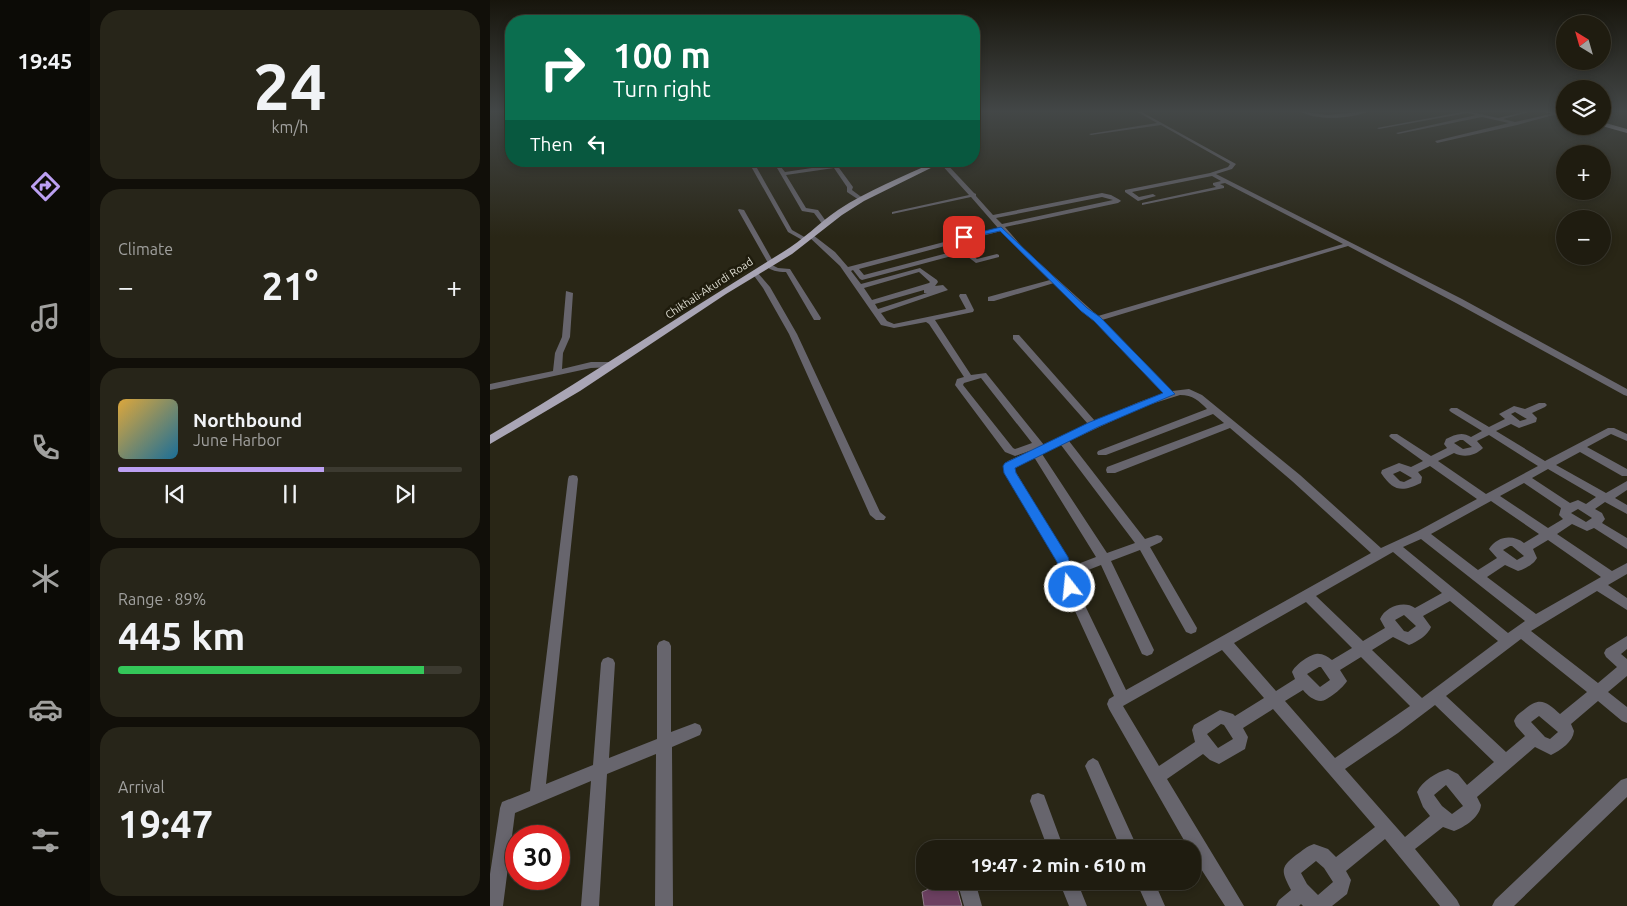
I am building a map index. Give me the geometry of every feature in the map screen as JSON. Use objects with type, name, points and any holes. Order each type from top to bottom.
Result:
[{"type":"main road","name":"Chikhali-Akurdi Road","points":[[490,440],[569,394],[808,238],[863,198],[931,167]]},
{"type":"street","points":[[1214,153],[1233,164],[1230,168],[1213,174],[1127,191],[1138,199],[1215,184],[1227,185]]},
{"type":"street","points":[[753,167],[790,231],[827,246],[887,325],[894,326],[970,310],[963,296]]},
{"type":"street","points":[[779,167],[804,210],[816,211],[825,224]]},
{"type":"street","points":[[783,174],[818,167]]},
{"type":"street","points":[[835,167],[850,187],[850,191],[863,198]]},
{"type":"street","points":[[947,167],[974,195],[1001,228],[1054,281],[1097,319],[1170,394]]},
{"type":"street","points":[[1213,174],[1227,185],[1349,244],[1627,393]]},
{"type":"street","points":[[1144,204],[1227,185]]},
{"type":"street","points":[[894,213],[974,195]]},
{"type":"street","points":[[845,270],[953,240],[1118,201],[1109,196],[1102,195],[992,217]]},
{"type":"street","points":[[740,210],[769,264],[777,270],[788,270],[817,318]]},
{"type":"street","points":[[953,240],[976,262],[997,256]]},
{"type":"street","points":[[1097,319],[1349,244]]},
{"type":"street","points":[[924,248],[936,258]]},
{"type":"street","points":[[854,267],[862,278],[964,251]]},
{"type":"street","points":[[859,287],[920,270],[934,282],[932,285],[874,307]]},
{"type":"street","points":[[755,273],[766,287],[793,334],[876,515],[880,517]]},
{"type":"street","points":[[991,299],[1054,281]]},
{"type":"street","points":[[938,287],[944,290],[874,307],[938,287]]},
{"type":"street","points":[[557,373],[559,353],[566,337],[569,293]]},
{"type":"street","points":[[927,320],[932,322],[969,378]]},
{"type":"street","points":[[1016,337],[1094,425]]},
{"type":"street","points":[[490,387],[591,365],[612,365]]},
{"type":"street","points":[[1147,650],[1104,558],[1039,448],[983,375],[960,381],[959,385],[1009,450],[1015,453],[1039,448],[1063,440],[1094,425],[1170,394],[1190,392],[1296,478],[1380,554]]},
{"type":"street","points":[[1410,472],[1454,448],[1466,454],[1478,448],[1470,441],[1511,420],[1522,425],[1533,420],[1525,413],[1542,405]]},
{"type":"street","points":[[1102,454],[1214,410]]},
{"type":"street","points":[[1454,410],[1546,465],[1627,510]]},
{"type":"street","points":[[1111,470],[1231,424]]},
{"type":"street","points":[[1235,906],[1198,848],[1114,704],[1394,546],[1422,534],[1611,430],[1627,438]]},
{"type":"street","points":[[1394,436],[1430,461],[1548,534],[1611,577]]},
{"type":"street","points":[[1063,440],[1142,544],[1191,628]]},
{"type":"street","points":[[1579,447],[1627,478],[1606,498],[1587,510]]},
{"type":"street","points":[[1039,448],[1008,468],[1063,561],[1070,587],[1123,699]]},
{"type":"street","points":[[1523,477],[1571,514],[1584,526],[1587,527],[1599,518],[1578,504],[1571,514],[1548,534],[1524,549]]},
{"type":"street","points":[[537,795],[573,479]]},
{"type":"street","points":[[1594,523],[1627,544]]},
{"type":"street","points":[[1422,534],[1535,621]]},
{"type":"street","points":[[1067,573],[1157,538]]},
{"type":"street","points":[[1508,541],[1515,542],[1530,554],[1531,558],[1518,566],[1505,559],[1495,549],[1508,541]]},
{"type":"street","points":[[1394,546],[1509,642]]},
{"type":"street","points":[[1478,577],[1505,559]]},
{"type":"street","points":[[1334,768],[1421,707],[1535,621],[1627,568]]},
{"type":"street","points":[[1598,585],[1627,605]]},
{"type":"street","points":[[1414,615],[1451,594]]},
{"type":"street","points":[[1307,595],[1421,707]]},
{"type":"street","points":[[1402,609],[1409,610],[1424,625],[1424,629],[1409,639],[1394,629],[1387,622],[1387,617],[1402,609]]},
{"type":"street","points":[[1331,668],[1394,629]]},
{"type":"street","points":[[1522,632],[1627,716]]},
{"type":"street","points":[[1224,642],[1404,848],[1451,906]]},
{"type":"street","points":[[1560,724],[1597,691],[1627,668],[1611,653],[1627,642]]},
{"type":"street","points":[[664,646],[664,906]]},
{"type":"street","points":[[1317,660],[1325,662],[1340,681],[1321,694],[1312,690],[1305,681],[1299,672],[1317,660]]},
{"type":"street","points":[[590,906],[602,768],[608,663]]},
{"type":"street","points":[[1232,726],[1305,681]]},
{"type":"street","points":[[1436,696],[1506,762]]},
{"type":"street","points":[[1537,708],[1545,710],[1566,728],[1567,734],[1551,747],[1546,746],[1535,737],[1521,721],[1537,708]]},
{"type":"street","points":[[1224,717],[1241,737],[1240,744],[1219,756],[1215,756],[1205,744],[1199,734],[1201,728],[1224,717]]},
{"type":"street","points":[[494,906],[508,808],[695,730]]},
{"type":"street","points":[[1467,795],[1535,737]]},
{"type":"street","points":[[1156,777],[1205,744]]},
{"type":"street","points":[[1093,766],[1126,840]]},
{"type":"street","points":[[1448,777],[1472,801],[1473,808],[1454,823],[1442,817],[1426,798],[1424,792],[1443,778],[1448,777]]},
{"type":"street","points":[[1501,906],[1627,786]]},
{"type":"street","points":[[1038,801],[1053,840]]},
{"type":"street","points":[[1404,848],[1442,817]]},
{"type":"street","points":[[1334,869],[1386,828]]},
{"type":"street","points":[[1314,852],[1319,852],[1324,855],[1342,880],[1341,888],[1319,905],[1314,904],[1303,892],[1292,876],[1292,869],[1314,852]]},
{"type":"street","points":[[969,890],[973,906]]},
{"type":"street","points":[[1072,890],[1078,906]]},
{"type":"street","points":[[1149,890],[1156,906]]},
{"type":"street","points":[[1285,906],[1303,892]]},
{"type":"building","points":[[927,890],[958,890],[962,906],[924,906],[922,892]]},
{"type":"route","points":[[964,237],[1001,229],[1042,270],[1097,319],[1170,394],[1094,425],[1009,466],[1010,473],[1063,561],[1070,587]]}]
